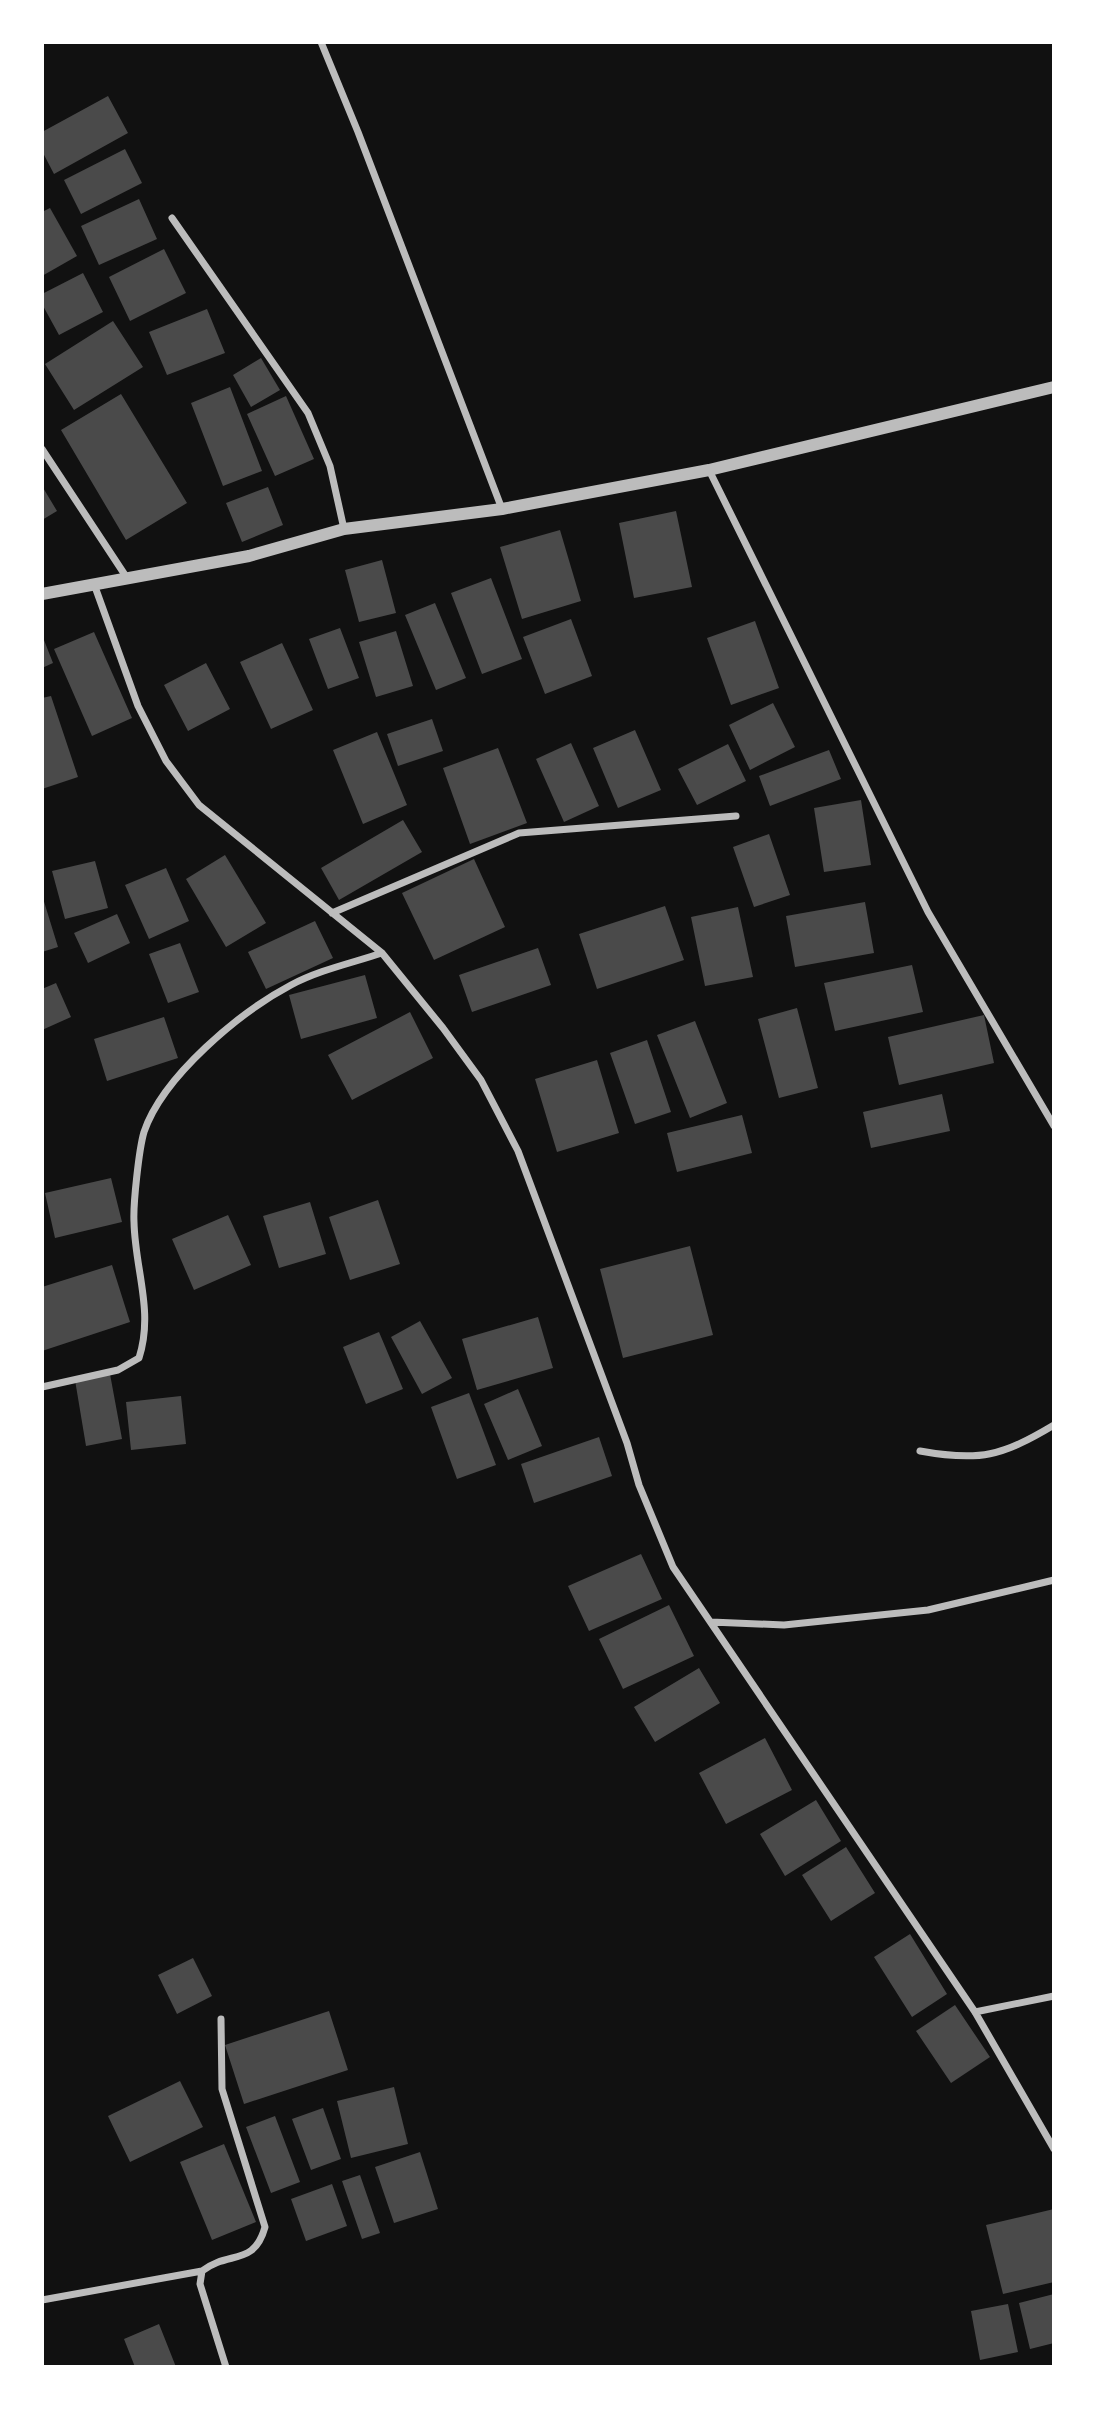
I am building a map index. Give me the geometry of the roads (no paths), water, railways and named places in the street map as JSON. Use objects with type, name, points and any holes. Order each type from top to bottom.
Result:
[{"type":"street","points":[[321,42],[502,509]]},
{"type":"street","points":[[172,218],[308,413],[330,466],[344,529]]},
{"type":"street","points":[[42,594],[249,556],[344,529],[502,509],[709,470],[1054,387]]},
{"type":"street","points":[[42,449],[128,579]]},
{"type":"street","points":[[709,470],[928,912],[1054,1126]]},
{"type":"street","points":[[93,583],[138,706],[166,761],[199,805],[382,953],[481,1080],[518,1151],[653,1523],[674,1567],[975,2012],[1054,2149]]},
{"type":"street","points":[[332,912],[519,833],[736,816]]},
{"type":"street","points":[[42,1387],[118,1370],[139,1358],[145,1339],[147,1312],[134,1221],[144,1132],[176,1077],[237,1018],[293,984],[382,953]]},
{"type":"street","points":[[920,1451],[962,1458],[991,1455],[1029,1440],[1054,1425]]},
{"type":"street","points":[[711,1622],[783,1625],[914,1612],[1054,1580]]},
{"type":"street","points":[[975,2012],[1054,1996]]},
{"type":"street","points":[[42,2300],[202,2271],[213,2263],[251,2253],[261,2244],[265,2227],[222,2089],[221,2019]]},
{"type":"street","points":[[202,2271],[200,2284],[226,2367]]}]
